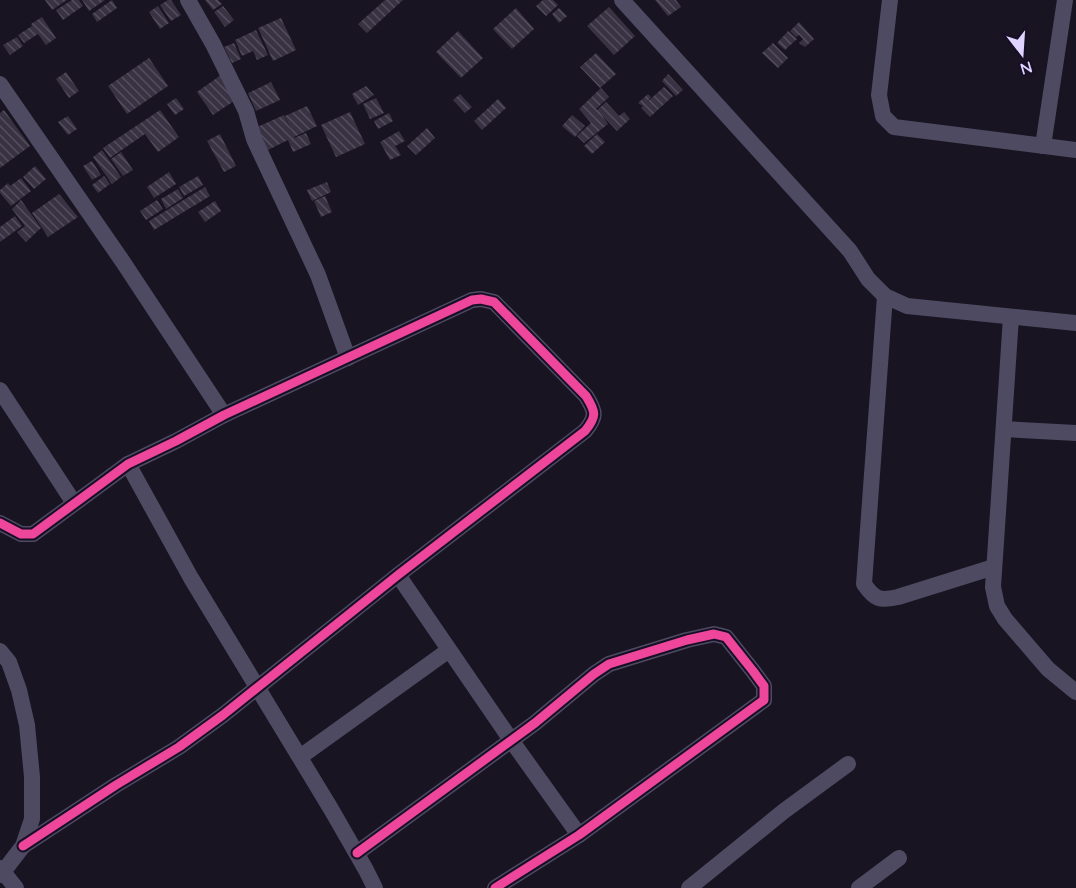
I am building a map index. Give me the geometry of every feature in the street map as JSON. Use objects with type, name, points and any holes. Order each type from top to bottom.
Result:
[{"type":"street","points":[[188,0],[246,111],[254,139],[318,275],[348,358]]},
{"type":"street","points":[[622,0],[850,251],[868,279],[885,296],[907,306],[1076,323]]},
{"type":"street","points":[[891,0],[879,96],[883,116],[894,127],[1076,150]]},
{"type":"street","points":[[1043,146],[1065,0]]},
{"type":"street","points":[[0,84],[123,262],[224,416]]},
{"type":"street","points":[[885,296],[864,584],[872,596],[884,600],[994,567]]},
{"type":"street","points":[[0,523],[21,534],[33,534],[128,464],[224,416],[472,300],[481,299],[494,302],[586,396],[594,409],[593,420],[585,431],[257,686],[223,715],[179,747],[23,846],[1,872],[16,888]]},
{"type":"street","points":[[1011,317],[993,587],[997,606],[1005,619],[1048,669],[1076,692]]},
{"type":"street","points":[[0,390],[74,503]]},
{"type":"street","points":[[1004,429],[1076,434]]},
{"type":"street","points":[[128,464],[191,578],[357,853],[375,888]]},
{"type":"street","points":[[399,575],[511,740],[579,835]]},
{"type":"street","points":[[357,853],[535,723],[609,664],[687,640],[714,634],[726,637],[764,686],[764,700],[579,835],[495,888]]},
{"type":"street","points":[[300,757],[449,650]]},
{"type":"street","points":[[0,651],[9,662],[27,724],[32,777],[32,819],[23,846]]},
{"type":"street","points":[[689,888],[784,811],[849,764]]},
{"type":"street","points":[[859,888],[899,858]]},
{"type":"building","points":[[45,0],[67,0],[52,10]]},
{"type":"building","points":[[72,0],[79,0],[83,6],[63,20],[56,10]]},
{"type":"building","points":[[82,0],[105,0],[89,11]]},
{"type":"building","points":[[112,0],[117,8],[97,22],[92,14]]},
{"type":"building","points":[[171,0],[181,15],[171,21],[160,5]]},
{"type":"building","points":[[205,0],[218,0],[222,4],[213,10]]},
{"type":"building","points":[[385,0],[403,0],[367,33],[358,24]]},
{"type":"building","points":[[543,0],[553,0],[558,5],[546,16],[536,6]]},
{"type":"building","points":[[655,0],[676,0],[681,7],[668,16]]},
{"type":"building","points":[[158,6],[169,23],[160,29],[149,12]]},
{"type":"building","points":[[223,6],[234,20],[225,27],[214,12]]},
{"type":"building","points":[[609,7],[635,36],[614,55],[587,26]]},
{"type":"building","points":[[516,8],[534,29],[512,49],[493,29]]},
{"type":"building","points":[[559,8],[567,16],[559,23],[552,14]]},
{"type":"building","points":[[42,17],[56,38],[46,45],[38,34],[24,43],[18,35]]},
{"type":"building","points":[[281,18],[296,50],[273,61],[258,28]]},
{"type":"building","points":[[799,22],[814,39],[805,47],[799,43],[803,39],[799,35],[796,37],[790,31]]},
{"type":"building","points":[[256,30],[268,55],[257,60],[253,51],[242,56],[235,40]]},
{"type":"building","points":[[458,31],[483,58],[461,78],[436,52]]},
{"type":"building","points":[[788,31],[797,39],[785,50],[777,43]]},
{"type":"building","points":[[17,37],[23,46],[10,55],[3,45]]},
{"type":"building","points":[[234,43],[241,59],[232,63],[224,47]]},
{"type":"building","points":[[773,43],[788,58],[778,68],[762,53]]},
{"type":"building","points":[[596,53],[616,74],[600,88],[580,67]]},
{"type":"building","points":[[149,58],[168,86],[127,114],[108,86]]},
{"type":"building","points":[[66,72],[79,91],[69,98],[56,79]]},
{"type":"building","points":[[668,74],[683,90],[676,96],[662,81]]},
{"type":"building","points":[[221,75],[237,99],[213,115],[197,92]]},
{"type":"building","points":[[271,82],[280,100],[256,111],[248,93]]},
{"type":"building","points":[[366,86],[374,95],[358,105],[352,94]]},
{"type":"building","points":[[664,87],[673,96],[650,117],[641,108],[643,106],[638,103],[648,94],[651,97],[647,102]]},
{"type":"building","points":[[601,88],[609,97],[596,109],[606,102],[619,116],[624,112],[630,119],[617,131],[601,114],[608,124],[584,143],[577,136],[591,123],[579,109]]},
{"type":"building","points":[[460,94],[472,107],[465,113],[453,100]]},
{"type":"building","points":[[176,98],[184,109],[175,115],[167,104]]},
{"type":"building","points":[[376,98],[384,113],[370,119],[363,104]]},
{"type":"building","points":[[498,99],[506,108],[482,130],[474,121]]},
{"type":"building","points":[[307,106],[317,126],[294,138],[306,133],[311,144],[293,152],[288,140],[264,152],[253,129],[284,115],[293,134],[285,116]]},
{"type":"building","points":[[4,110],[30,146],[0,168],[0,113]]},
{"type":"building","points":[[160,110],[179,137],[158,152],[145,134],[110,158],[103,148]]},
{"type":"building","points":[[350,112],[365,144],[336,157],[321,125]]},
{"type":"building","points":[[389,113],[393,121],[378,129],[374,121]]},
{"type":"building","points":[[572,115],[585,126],[575,137],[562,126]]},
{"type":"building","points":[[68,116],[77,129],[68,135],[58,122]]},
{"type":"building","points":[[427,128],[435,138],[416,155],[407,146]]},
{"type":"building","points":[[399,131],[405,141],[395,146],[401,155],[390,160],[380,142]]},
{"type":"building","points":[[220,134],[236,166],[224,172],[207,141]]},
{"type":"building","points":[[597,134],[605,142],[592,154],[584,146]]},
{"type":"building","points":[[102,150],[121,177],[112,184],[93,157]]},
{"type":"building","points":[[121,152],[133,170],[123,176],[111,159]]},
{"type":"building","points":[[92,161],[101,175],[92,180],[83,166]]},
{"type":"building","points":[[35,166],[46,179],[34,189],[23,177]]},
{"type":"building","points":[[169,172],[176,184],[154,198],[147,187]]},
{"type":"building","points":[[104,176],[110,184],[98,193],[92,185]]},
{"type":"building","points":[[198,176],[203,185],[184,196],[179,187]]},
{"type":"building","points":[[21,178],[31,191],[11,206],[0,190],[8,183],[10,186]]},
{"type":"building","points":[[327,182],[331,192],[312,201],[307,190]]},
{"type":"building","points":[[205,187],[210,196],[154,230],[149,221]]},
{"type":"building","points":[[178,189],[183,198],[166,209],[161,199]]},
{"type":"building","points":[[59,194],[78,217],[48,237],[32,213]]},
{"type":"building","points":[[325,196],[332,212],[321,217],[314,201]]},
{"type":"building","points":[[21,200],[41,228],[26,242],[17,232],[25,226],[12,209]]},
{"type":"building","points":[[157,200],[163,209],[146,220],[140,211]]},
{"type":"building","points":[[215,201],[221,211],[205,222],[198,212]]},
{"type":"building","points":[[15,216],[22,226],[0,242],[0,227]]},
{"type":"cycle path","points":[[0,523],[21,534],[33,534],[128,464],[224,415],[472,300],[481,299],[494,302],[586,396],[594,414],[585,431],[398,575],[223,715],[179,747],[23,846]]},
{"type":"cycle path","points":[[357,853],[535,723],[609,664],[687,640],[714,634],[726,637],[764,686],[764,700],[579,835],[495,888]]}]
